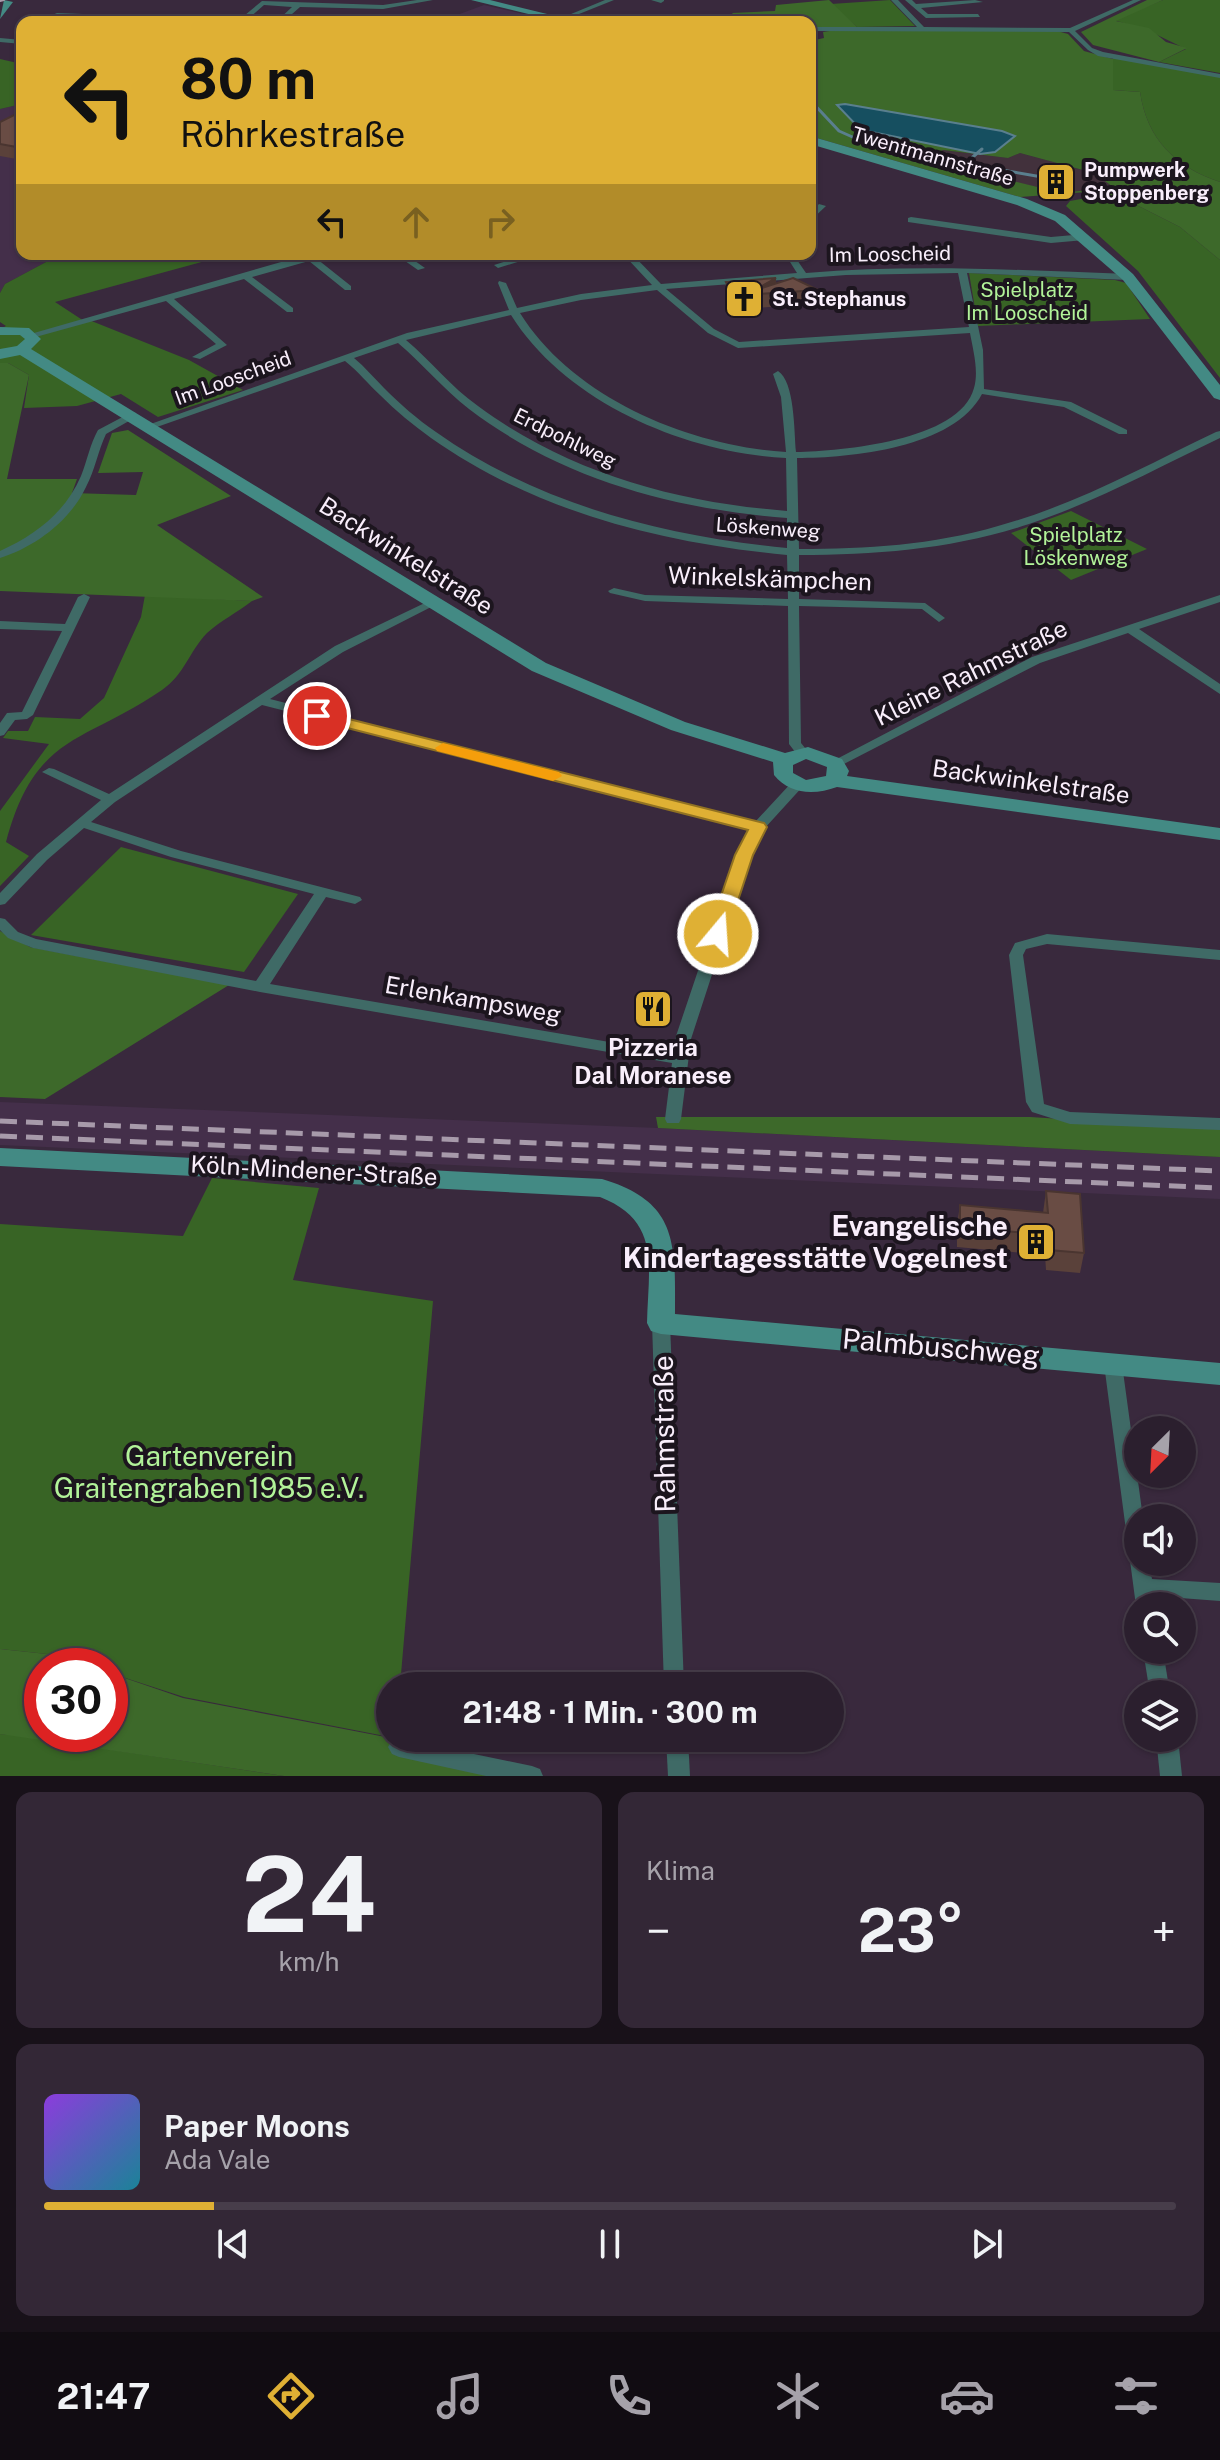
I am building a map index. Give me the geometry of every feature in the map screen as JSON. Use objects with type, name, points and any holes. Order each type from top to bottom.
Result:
[{"type":"street","points":[[248,16],[262,3],[383,7],[430,0]]},
{"type":"street","points":[[476,0],[548,16]]},
{"type":"street","points":[[570,16],[611,0]]},
{"type":"street","points":[[654,0],[661,1]]},
{"type":"street","points":[[894,0],[922,29]]},
{"type":"street","points":[[911,3],[980,2],[978,0]]},
{"type":"street","points":[[816,29],[1071,30],[1138,0]]},
{"type":"street","points":[[911,3],[926,16],[978,16]]},
{"type":"street","points":[[286,16],[298,5]]},
{"type":"street","points":[[89,15],[103,8],[129,7]]},
{"type":"street","points":[[216,11],[250,13]]},
{"type":"street","points":[[51,16],[111,16]]},
{"type":"street","points":[[1071,30],[1090,49],[1101,54],[1220,76]]},
{"type":"street","points":[[13,41],[16,38]]},
{"type":"street","points":[[0,40],[16,41]]},
{"type":"street","name":"Twentmannstraße","points":[[816,142],[1034,206],[1060,218],[1128,277],[1220,395]]},
{"type":"street","points":[[816,212],[822,206]]},
{"type":"street","points":[[911,220],[1051,240],[1085,237]]},
{"type":"street","points":[[0,331],[20,331],[32,335],[299,260]]},
{"type":"street","points":[[313,260],[348,288]]},
{"type":"street","points":[[408,260],[421,268]]},
{"type":"street","points":[[498,265],[517,260]]},
{"type":"street","points":[[633,260],[658,287],[721,337],[738,345],[972,330]]},
{"type":"street","points":[[793,260],[802,274]]},
{"type":"street","points":[[502,283],[511,310],[538,345],[561,367],[642,419],[699,441],[790,455],[870,449],[924,435],[956,418],[979,391],[980,371],[962,270]]},
{"type":"street","name":"Im Looscheid","points":[[150,426],[399,339],[511,310],[658,287],[802,274],[962,270],[1128,277]]},
{"type":"street","points":[[245,276],[290,310]]},
{"type":"street","points":[[168,298],[222,345],[197,357]]},
{"type":"street","points":[[0,354],[22,350],[33,343],[32,335]]},
{"type":"street","name":"Erdpohlweg","points":[[399,339],[435,377],[474,409],[584,472],[692,504],[793,515]]},
{"type":"street","name":"Backwinkelstraße","points":[[22,350],[150,426],[431,603],[539,667],[580,687],[713,739],[795,757],[822,755],[835,771],[1220,834]]},
{"type":"street","name":"Löskenweg","points":[[346,357],[400,409],[441,440],[551,501],[604,521],[657,534],[793,550],[905,547],[992,532],[1060,508],[1220,434]]},
{"type":"street","points":[[778,374],[786,397],[793,515],[795,757],[781,765],[782,774],[798,784],[820,786],[835,771]]},
{"type":"street","points":[[979,391],[1067,404],[1123,432]]},
{"type":"street","points":[[0,555],[32,539],[69,508],[79,493],[102,432],[132,415]]},
{"type":"street","points":[[926,589],[928,601],[925,606],[939,618]]},
{"type":"street","name":"Winkelskämpchen","points":[[614,591],[645,598],[925,606]]},
{"type":"street","points":[[0,732],[11,716],[27,715],[84,597]]},
{"type":"street","name":"Kleine Rahmstraße","points":[[835,771],[1036,660],[1220,598]]},
{"type":"street","points":[[0,901],[110,799],[339,649],[431,603]]},
{"type":"street","points":[[0,625],[68,628]]},
{"type":"street","points":[[1129,628],[1220,690]]},
{"type":"street","points":[[258,700],[758,827]]},
{"type":"street","points":[[49,772],[110,799]]},
{"type":"street","points":[[673,1119],[679,1059],[744,855],[758,827],[798,784]]},
{"type":"street","points":[[82,823],[176,854],[355,900]]},
{"type":"street","points":[[260,987],[322,893]]},
{"type":"street","name":"Erlenkampsweg","points":[[0,922],[13,935],[33,943],[260,987],[679,1059]]},
{"type":"street","points":[[1220,955],[1047,939],[1020,946],[1016,955],[1034,1102],[1038,1108],[1054,1116],[1070,1118],[1220,1124]]},
{"type":"street","name":"Köln-Mindener-Straße","points":[[0,1157],[564,1184],[602,1188],[626,1196]]},
{"type":"street","name":"Rahmstraße","points":[[626,1196],[649,1215],[659,1231],[673,1672]]},
{"type":"street","name":"Palmbuschweg","points":[[661,1323],[1220,1374]]},
{"type":"street","points":[[1113,1364],[1131,1504]]},
{"type":"street","points":[[1196,1594],[1220,1592]]},
{"type":"street","points":[[422,1752],[532,1776]]},
{"type":"street","points":[[678,1752],[679,1776]]},
{"type":"street","points":[[1168,1752],[1171,1776]]},
{"type":"shaded area","points":[[484,5],[532,16],[451,16]]},
{"type":"shaded area","points":[[16,105],[16,260],[50,260],[5,284],[0,293],[0,109]]},
{"type":"shaded area","points":[[943,150],[1008,158],[1020,153],[1094,173],[1114,188],[1062,193],[925,161]]},
{"type":"shaded area","points":[[0,1102],[658,1128],[1220,1157],[1220,1199],[0,1145]]},
{"type":"green space","points":[[829,0],[857,27],[816,27],[816,16],[735,16],[732,13],[775,11],[776,5]]},
{"type":"green space","points":[[890,0],[915,26],[857,27],[831,4]]},
{"type":"green space","points":[[1147,0],[1163,0],[1116,21],[1149,28],[1166,42],[1187,48],[1159,62],[1093,45],[1081,32]]},
{"type":"green space","points":[[1163,0],[1220,0],[1220,73],[1159,62],[1186,49],[1149,31],[1114,20]]},
{"type":"green space","points":[[836,30],[1057,31],[1068,34],[1084,51],[1113,59],[1113,90],[1140,92],[1149,124],[1166,149],[1190,168],[1220,182],[1220,260],[1180,227],[1113,193],[1100,191],[1020,197],[816,138],[816,40],[824,38],[823,32]],"holes":[[[838,105],[1002,131],[1014,137],[980,154],[867,131],[859,128]],[[943,150],[1008,158],[1020,153],[1094,173],[1113,187],[1062,193],[926,160]]]},
{"type":"green space","points":[[1113,57],[1220,77],[1220,182],[1190,168],[1166,149],[1149,124],[1140,92],[1113,90]]},
{"type":"green space","points":[[0,59],[16,63],[16,105],[0,109]]},
{"type":"green space","points":[[1113,193],[1180,227],[1220,260],[1220,378],[1138,271],[1066,206],[1070,201]]},
{"type":"green space","points":[[50,260],[209,260],[55,302],[84,321],[89,320],[189,360],[243,390],[158,417],[121,394],[77,406],[24,408],[29,375],[8,363],[0,363],[0,329],[6,326],[0,322],[0,293],[5,284]]},
{"type":"green space","name":"Spielplatz Im Looscheid","points":[[969,273],[1115,280],[1126,283],[1150,319],[978,326]]},
{"type":"green space","points":[[0,363],[8,363],[29,375],[7,479],[77,479],[72,493],[136,495],[143,472],[98,473],[112,433],[128,430],[231,496],[157,525],[263,597],[252,601],[0,591]]},
{"type":"green space","name":"Spielplatz Löskenweg","points":[[1071,511],[1147,549],[1071,580],[1011,533]]},
{"type":"green space","points":[[145,595],[252,601],[207,633],[170,684],[134,708],[65,745],[47,760],[18,806],[6,842],[29,856],[0,886],[0,811],[49,744],[3,738],[8,731],[28,731],[35,717],[80,719],[104,698],[141,617]]},
{"type":"green space","points":[[121,847],[298,894],[244,972],[31,935]]},
{"type":"green space","points":[[0,931],[30,947],[229,985],[45,1099],[0,1097]]},
{"type":"green space","points":[[656,1117],[1030,1117],[1220,1129],[1220,1157],[658,1128]]},
{"type":"green space","name":"Gartenverein Graitengraben 1985 e.V.","points":[[212,1178],[319,1188],[293,1280],[433,1301],[401,1672],[376,1672],[376,1734],[184,1697],[128,1679],[128,1648],[24,1648],[24,1652],[0,1649],[0,1224],[183,1236]]},
{"type":"green space","points":[[0,1649],[24,1652],[24,1738],[0,1734]]},
{"type":"green space","points":[[128,1679],[183,1698],[376,1735],[376,1752],[438,1752],[515,1776],[284,1776],[122,1752],[128,1752]]},
{"type":"green space","points":[[0,1734],[24,1737],[24,1752],[125,1752],[284,1776],[0,1776]]},
{"type":"water","points":[[837,105],[1002,131],[1015,136],[995,152],[980,154],[867,131],[859,128]]},
{"type":"building","points":[[16,114],[16,147],[0,144],[0,122]]},
{"type":"building","points":[[776,278],[748,294],[732,293],[726,282]]},
{"type":"building","points":[[793,278],[818,290],[757,294],[756,290]]},
{"type":"building","points":[[649,993],[662,995],[657,1012],[643,1010]]},
{"type":"building","points":[[1046,1191],[1080,1194],[1084,1253],[1049,1250],[1049,1235],[960,1227],[960,1205],[1048,1213]]},
{"type":"waterway","points":[[816,106],[839,131],[857,139],[987,167]]},
{"type":"waterway","points":[[967,162],[982,149]]},
{"type":"waterway","points":[[996,169],[1042,177]]},
{"type":"tram line","points":[[0,1],[4,0]]},
{"type":"railway","points":[[0,1121],[1220,1171]]},
{"type":"railway","points":[[0,1136],[1220,1188]]},
{"type":"slow traffic","points":[[443,748],[553,776]]},
{"type":"place","name":"Pumpwerk Stoppenberg","points":[[1056,182]]},
{"type":"place","name":"St. Stephanus","points":[[744,299]]},
{"type":"place","name":"Pizzeria Dal Moranese","points":[[653,1009]]},
{"type":"place","name":"Evangelische Kindertagesstätte Vogelnest","points":[[1036,1242]]},
{"type":"route","points":[[317,716],[758,827],[744,855],[718,934]]}]
